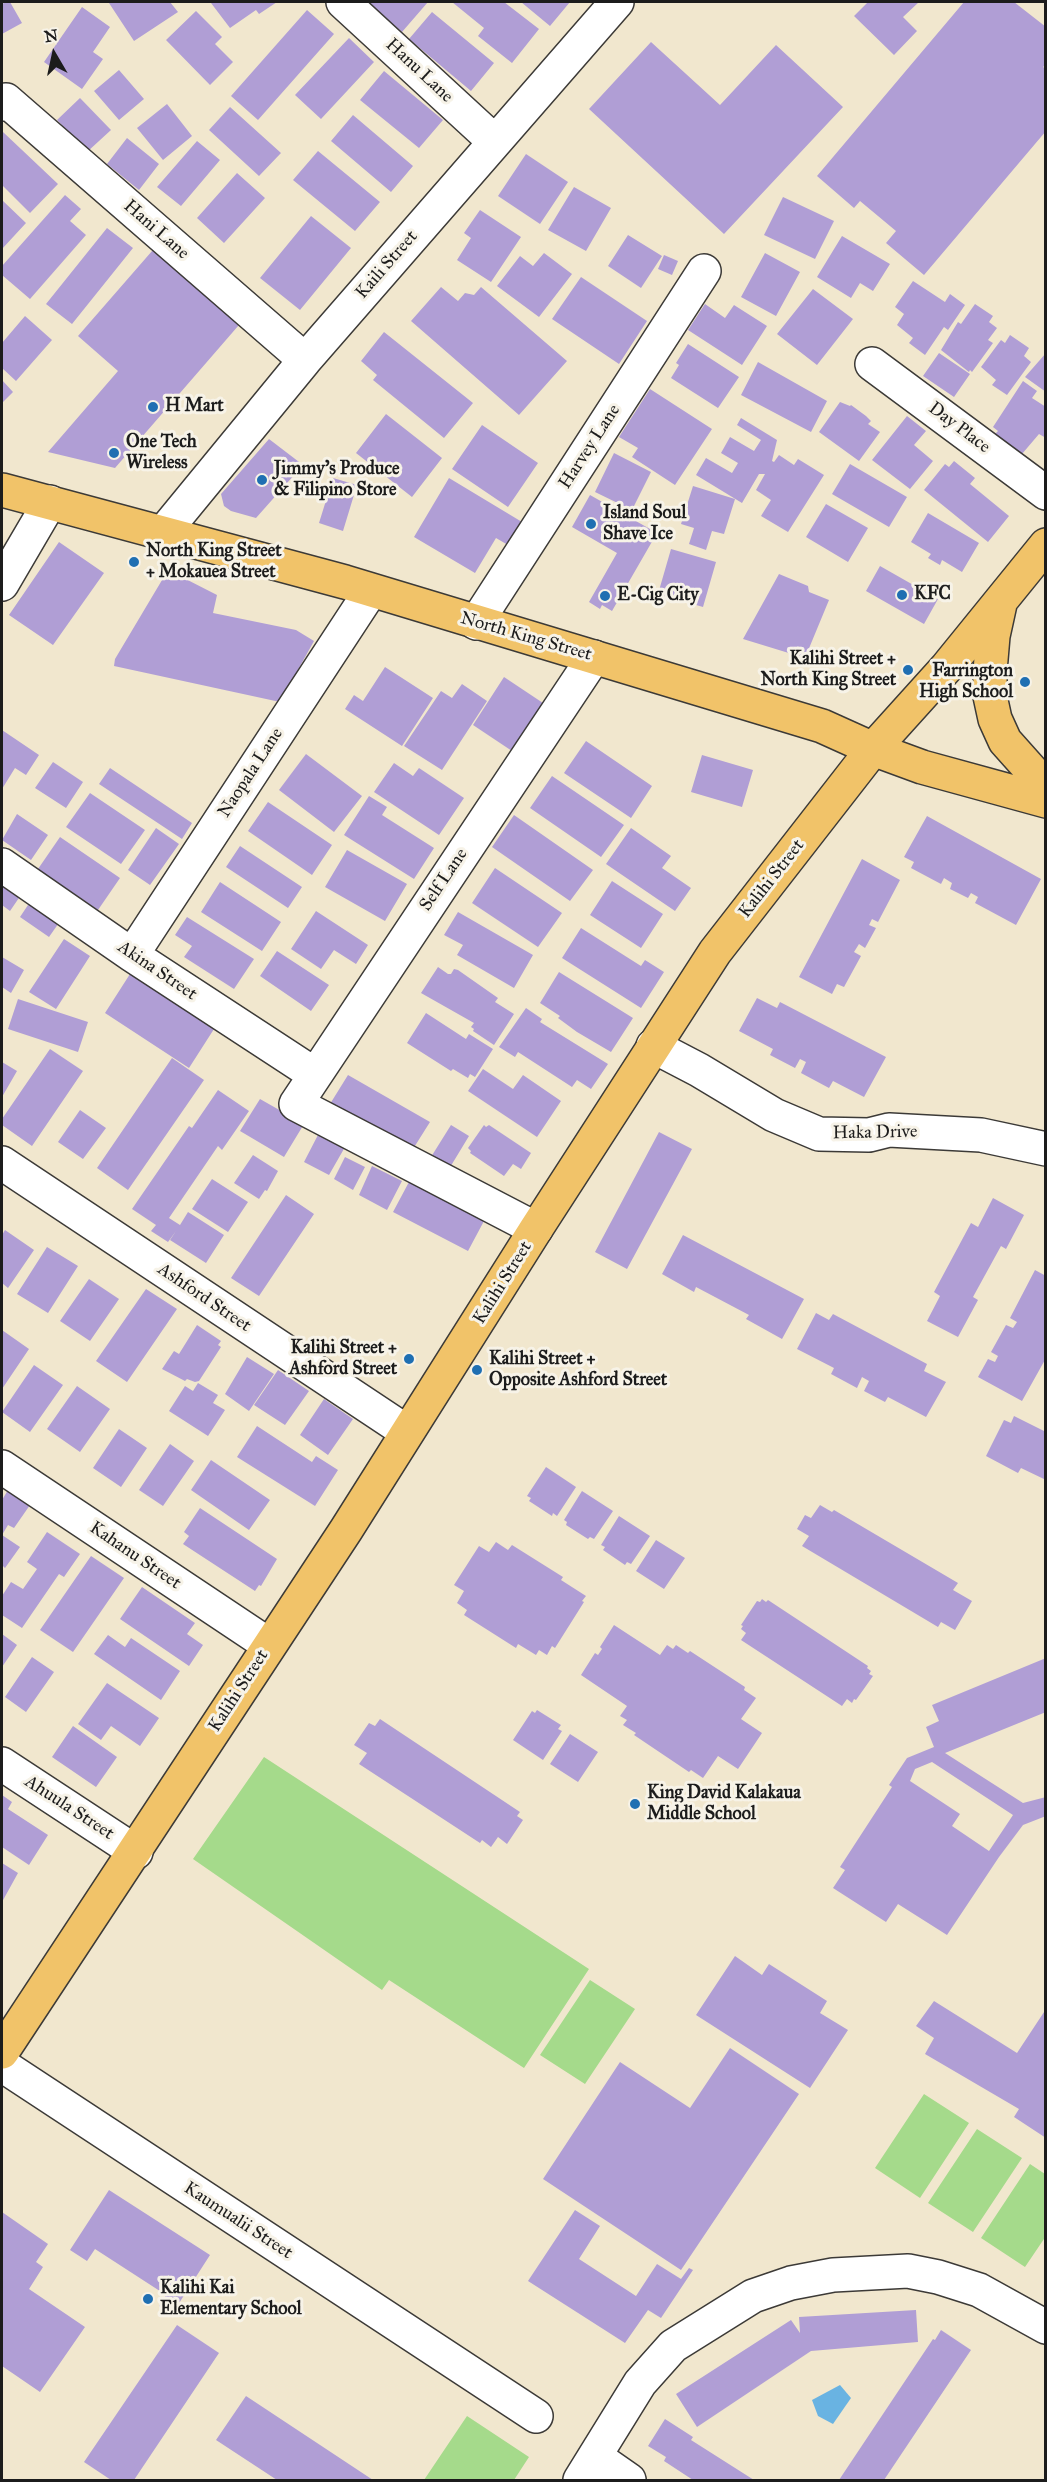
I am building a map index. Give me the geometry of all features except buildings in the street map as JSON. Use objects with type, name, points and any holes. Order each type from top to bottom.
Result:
[{"type":"main road","name":"North King Street","points":[[2,490],[345,582],[370,592],[822,726],[873,749],[922,767],[1046,801]]},
{"type":"main road","name":"Kalihi Street","points":[[2,2052],[136,1852],[346,1530],[536,1229],[715,952],[873,749],[946,667],[1046,545]]},
{"type":"main road","points":[[1000,600],[993,636],[990,671],[990,696],[995,719],[1005,741],[1046,787]]},
{"type":"street","name":"Hanu Lane","points":[[343,2],[494,141]]},
{"type":"street","name":"Kaili Street","points":[[163,532],[305,360],[617,2]]},
{"type":"street","name":"Hani Lane","points":[[4,102],[305,360]]},
{"type":"street","name":"Harvey Lane","points":[[476,622],[704,271]]},
{"type":"street","name":"Day Place","points":[[872,364],[1046,493]]},
{"type":"street","points":[[2,584],[50,502]]},
{"type":"street","name":"Naopala Lane","points":[[132,955],[370,592]]},
{"type":"street","name":"Self Lane","points":[[536,1229],[296,1104],[594,657]]},
{"type":"street","name":"Akina Street","points":[[2,865],[132,955],[314,1074]]},
{"type":"street","name":"Haka Drive","points":[[653,1046],[699,1070],[774,1115],[819,1134],[868,1135],[889,1130],[981,1135],[1046,1149]]},
{"type":"street","name":"Ashford Street","points":[[2,1163],[407,1432]]},
{"type":"street","name":"Kahanu Street","points":[[2,1467],[269,1645]]},
{"type":"street","name":"Ahuula Street","points":[[2,1764],[136,1852]]},
{"type":"street","name":"Kaumualii Street","points":[[2,2065],[536,2416]]},
{"type":"street","points":[[629,2481],[588,2469],[640,2383],[673,2346],[753,2296],[791,2283],[833,2275],[908,2271],[938,2277],[979,2290],[1046,2327]]},
{"type":"green space","points":[[264,1757],[589,1969],[524,2068],[389,1980],[382,1990],[193,1859]]},
{"type":"green space","points":[[590,1980],[635,2009],[585,2084],[540,2055]]},
{"type":"green space","points":[[924,2094],[969,2123],[920,2198],[875,2168]]},
{"type":"green space","points":[[977,2129],[1022,2158],[973,2232],[928,2203]]},
{"type":"green space","points":[[1030,2164],[1045,2174],[1046,2236],[1025,2267],[981,2238]]},
{"type":"green space","points":[[467,2416],[529,2457],[514,2480],[424,2480]]},
{"type":"water","points":[[840,2385],[851,2398],[833,2424],[818,2416],[812,2400]]},
{"type":"place","name":"H Mart","points":[[153,407]]},
{"type":"place","name":"One Tech Wireless","points":[[114,453]]},
{"type":"place","name":"Jimmy's Produce & Filipino Store","points":[[262,480]]},
{"type":"place","name":"Island Soul Shave Ice","points":[[591,524]]},
{"type":"place","name":"North King Street + Mokauea Street","points":[[134,562]]},
{"type":"place","name":"KFC","points":[[902,595]]},
{"type":"place","name":"E-Cig City","points":[[605,596]]},
{"type":"place","name":"Kalihi Street + North King Street","points":[[908,670]]},
{"type":"place","name":"Farrington High School","points":[[1025,682]]},
{"type":"place","name":"Kalihi Street + Ashford Street","points":[[409,1359]]},
{"type":"place","name":"Kalihi Street + Opposite Ashford Street","points":[[477,1370]]},
{"type":"place","name":"King David Kalakaua Middle School","points":[[635,1804]]},
{"type":"place","name":"Kalihi Kai Elementary School","points":[[148,2299]]}]
